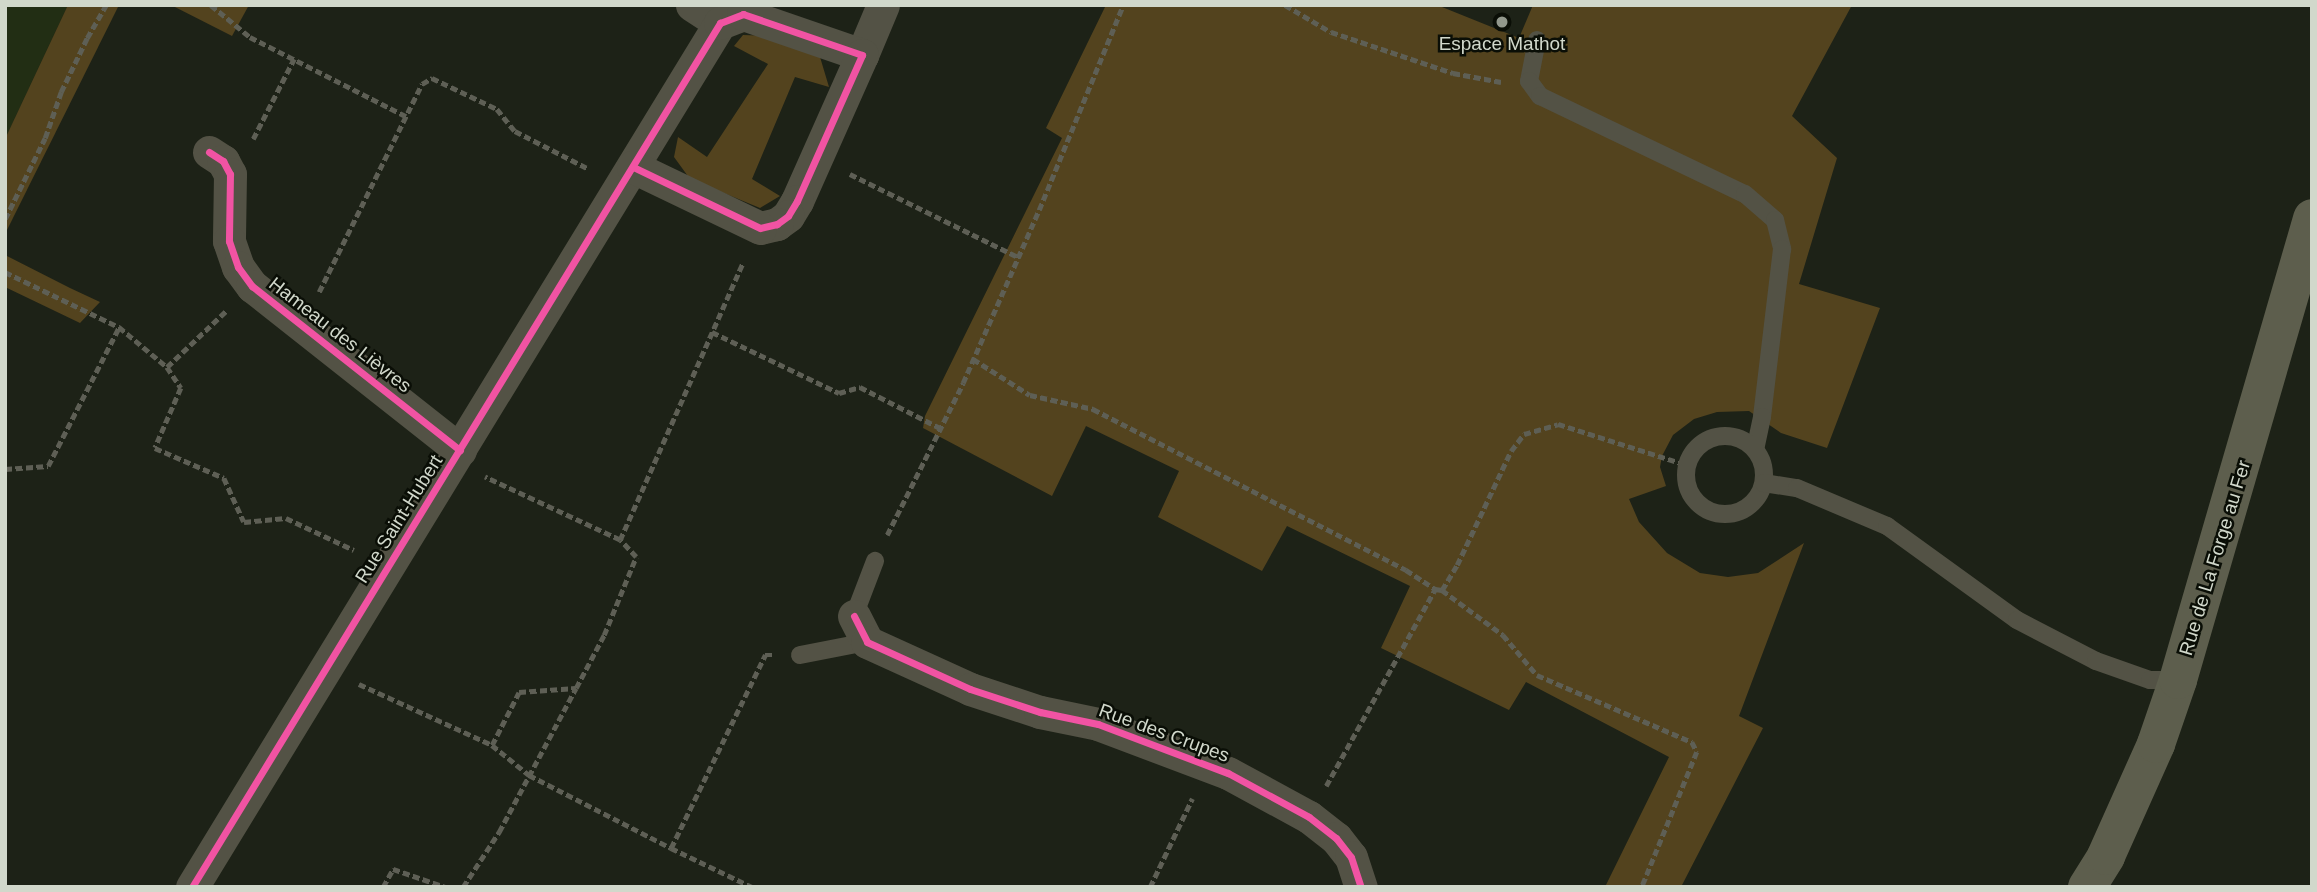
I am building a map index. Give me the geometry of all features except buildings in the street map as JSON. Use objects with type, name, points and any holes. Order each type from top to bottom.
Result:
[{"type":"main road","name":"Rue de La Forge au Fer","points":[[2087,887],[2106,856],[2156,744],[2178,680],[2312,218]]},
{"type":"street","points":[[692,5],[720,23],[743,13],[862,55]]},
{"type":"street","points":[[627,177],[760,228],[776,224],[788,216],[818,159],[883,5]]},
{"type":"street","name":"Rue Saint-Hubert","points":[[192,887],[720,23]]},
{"type":"street","name":"Hameau des Lièvres","points":[[219,163],[229,241],[238,267],[252,286],[456,456]]},
{"type":"street","name":"Rue des Crupes","points":[[861,629],[970,689],[1040,712],[1098,723],[1228,773],[1309,817],[1336,838],[1351,857],[1361,887]]},
{"type":"lane","points":[[1537,40],[1529,81],[1540,96],[1745,194],[1775,220],[1782,249],[1762,417],[1755,449]]},
{"type":"lane","points":[[1734,436],[1755,449],[1761,459],[1763,483],[1751,504],[1740,511],[1717,513],[1705,508],[1689,489],[1687,465],[1700,445],[1710,439],[1734,436]]},
{"type":"lane","points":[[1763,483],[1797,488],[1887,526],[2017,621],[2096,661],[2150,680],[2178,680]]},
{"type":"lane","points":[[800,655],[861,629],[875,561]]},
{"type":"path","points":[[5,219],[45,138],[61,92],[106,5]]},
{"type":"path","points":[[211,5],[250,37],[406,116]]},
{"type":"path","points":[[875,561],[973,359],[1123,5]]},
{"type":"path","points":[[1285,5],[1331,32],[1453,73],[1495,82],[1529,81]]},
{"type":"path","points":[[219,163],[249,148],[294,59]]},
{"type":"path","points":[[302,327],[422,84],[432,78],[496,109],[515,131],[627,177]]},
{"type":"path","points":[[818,159],[1018,257]]},
{"type":"path","points":[[620,540],[760,228]]},
{"type":"path","points":[[5,272],[119,327],[167,367],[181,388],[155,448],[224,478],[244,522],[286,518],[320,532],[387,568]]},
{"type":"path","points":[[167,367],[252,286]]},
{"type":"path","points":[[5,469],[48,466],[119,327]]},
{"type":"path","points":[[712,332],[839,393],[860,387],[940,428]]},
{"type":"path","points":[[973,359],[1030,395],[1093,409],[1406,570],[1435,589],[1442,590],[1503,635],[1536,675],[1692,742],[1697,752],[1651,857],[1642,887]]},
{"type":"path","points":[[1442,590],[1511,451],[1524,434],[1558,424],[1687,465]]},
{"type":"path","points":[[456,456],[620,540],[636,557],[604,635],[499,832],[463,887]]},
{"type":"path","points":[[1309,817],[1435,589]]},
{"type":"path","points":[[671,848],[765,655],[800,655]]},
{"type":"path","points":[[326,668],[492,745],[529,775],[752,887]]},
{"type":"path","points":[[492,745],[506,723],[519,691],[576,688]]},
{"type":"path","points":[[1150,887],[1208,767]]},
{"type":"path","points":[[383,887],[393,869],[445,887]]},
{"type":"shaded area","points":[[5,5],[68,5],[5,139]]},
{"type":"shaded area","points":[[68,5],[119,5],[5,234],[5,139]]},
{"type":"shaded area","points":[[171,5],[249,5],[232,36]]},
{"type":"shaded area","points":[[1106,5],[1437,5],[1519,38],[1533,5],[1852,5],[1792,116],[1837,158],[1799,284],[1880,308],[1827,448],[1781,433],[1749,411],[1717,412],[1694,419],[1673,435],[1662,456],[1660,467],[1666,486],[1629,499],[1639,522],[1667,553],[1700,573],[1728,577],[1758,573],[1804,543],[1739,716],[1763,728],[1681,887],[1605,887],[1669,757],[1526,682],[1509,710],[1381,648],[1410,586],[1287,526],[1262,571],[1158,517],[1179,471],[1086,426],[1052,496],[923,428],[925,416],[1062,138],[1046,128]]},
{"type":"shaded area","points":[[743,35],[772,36],[820,57],[829,87],[795,77],[752,179],[780,196],[760,208],[690,179],[674,157],[678,137],[707,157],[768,64],[734,46]]},
{"type":"shaded area","points":[[5,255],[100,302],[80,323],[5,287]]},
{"type":"cycle path","points":[[192,887],[720,23],[743,14],[862,55],[797,201],[788,216],[777,224],[760,228],[633,167]]},
{"type":"cycle path","points":[[209,152],[223,161],[230,174],[229,241],[238,267],[252,286],[460,450]]},
{"type":"cycle path","points":[[854,616],[867,642],[970,689],[1040,712],[1098,724],[1228,773],[1309,817],[1336,838],[1351,857],[1361,887]]},
{"type":"place","name":"Espace Mathot","points":[[1502,22]]}]
